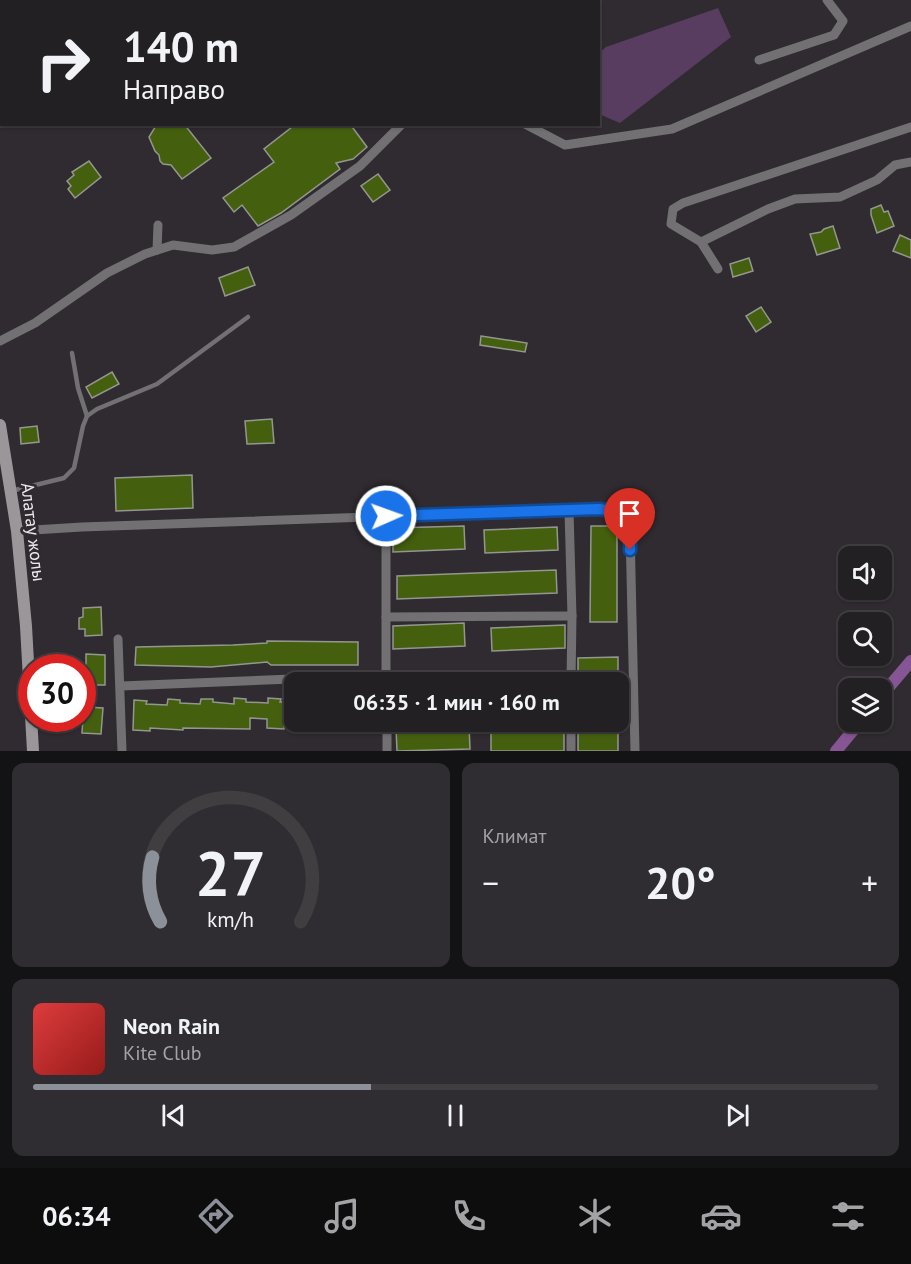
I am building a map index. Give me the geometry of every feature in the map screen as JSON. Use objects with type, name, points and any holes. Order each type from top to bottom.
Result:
[{"type":"main road","name":"Алатау жолы","points":[[0,425],[17,531],[26,626],[33,751]]},
{"type":"street","points":[[759,60],[834,35],[843,21],[827,0]]},
{"type":"street","points":[[529,126],[565,145],[672,129],[911,26]]},
{"type":"street","points":[[0,341],[35,323],[107,273],[145,254],[173,245],[212,250],[234,248],[291,215],[360,166],[400,126]]},
{"type":"street","points":[[718,269],[701,242],[671,224],[673,209],[683,203],[911,127]]},
{"type":"street","points":[[701,242],[768,209],[795,199],[840,197],[877,180],[895,165],[911,162]]},
{"type":"street","points":[[157,250],[158,225]]},
{"type":"street","points":[[17,531],[599,509],[621,512],[630,529],[635,751]]},
{"type":"street","points":[[568,511],[572,616],[571,672]]},
{"type":"street","points":[[386,516],[387,672]]},
{"type":"street","points":[[386,617],[572,616]]},
{"type":"street","points":[[118,639],[122,751]]},
{"type":"street","points":[[121,686],[284,679]]},
{"type":"street","points":[[387,732],[387,751]]},
{"type":"street","points":[[571,732],[571,751]]},
{"type":"lane","points":[[11,491],[64,478],[74,468],[87,416],[97,409],[157,384],[248,316]]},
{"type":"lane","points":[[72,353],[87,416]]},
{"type":"shaded area","points":[[718,8],[731,37],[620,123],[600,114],[600,52],[606,47]]},
{"type":"building","points":[[156,126],[186,126],[211,158],[182,179],[171,165],[160,161],[149,137]]},
{"type":"building","points":[[293,126],[351,126],[367,147],[353,159],[336,163],[340,169],[281,213],[258,226],[242,205],[234,212],[223,198],[274,162],[264,149]]},
{"type":"building","points":[[89,161],[101,177],[75,198],[68,189],[71,186],[67,181],[74,175],[72,172]]},
{"type":"building","points":[[378,174],[390,190],[373,202],[361,186]]},
{"type":"building","points":[[881,205],[884,212],[888,211],[894,226],[877,233],[871,209]]},
{"type":"building","points":[[833,226],[840,248],[817,255],[810,234]]},
{"type":"building","points":[[900,235],[911,240],[911,258],[893,251]]},
{"type":"building","points":[[749,258],[753,271],[733,277],[730,264]]},
{"type":"building","points":[[248,267],[255,285],[225,296],[219,278]]},
{"type":"building","points":[[761,307],[771,322],[756,332],[746,316]]},
{"type":"building","points":[[481,336],[527,343],[525,352],[480,345]]},
{"type":"building","points":[[112,372],[119,384],[92,398],[86,387]]},
{"type":"building","points":[[272,419],[274,443],[247,444],[245,421]]},
{"type":"building","points":[[37,426],[39,442],[21,444],[20,428]]},
{"type":"building","points":[[192,475],[193,508],[116,511],[115,478]]},
{"type":"building","points":[[464,526],[465,549],[393,552],[393,528]]},
{"type":"building","points":[[591,526],[617,526],[617,622],[590,622]]},
{"type":"building","points":[[557,527],[558,550],[485,553],[484,530]]},
{"type":"building","points":[[556,570],[557,593],[397,599],[397,576]]},
{"type":"building","points":[[101,607],[102,635],[85,636],[85,629],[79,629],[79,618],[83,617],[83,608]]},
{"type":"building","points":[[464,623],[465,646],[393,649],[393,626]]},
{"type":"building","points":[[565,625],[565,648],[492,651],[491,628]]},
{"type":"building","points":[[267,641],[358,642],[358,665],[271,665],[267,662],[211,667],[135,665],[136,647],[233,645],[267,643]]},
{"type":"building","points":[[96,655],[105,655],[105,685],[96,685]]},
{"type":"building","points":[[618,657],[618,672],[578,672],[578,658]]},
{"type":"building","points":[[234,698],[246,699],[246,702],[268,703],[268,698],[281,699],[280,702],[284,702],[284,729],[267,728],[267,719],[250,718],[250,729],[150,728],[150,731],[133,730],[134,700],[147,701],[146,704],[167,705],[168,699],[180,700],[180,703],[200,704],[201,699],[213,699],[213,702],[234,704]]},
{"type":"building","points":[[96,708],[103,708],[101,734],[82,733],[96,732]]},
{"type":"building","points":[[396,732],[469,732],[470,749],[397,751]]},
{"type":"building","points":[[491,732],[564,732],[564,751],[491,751]]},
{"type":"building","points":[[578,732],[618,732],[618,751],[578,751]]},
{"type":"waterway","points":[[892,683],[911,661]]},
{"type":"waterway","points":[[836,751],[852,732]]},
{"type":"route","points":[[386,516],[599,509],[621,512],[630,529],[630,550]]}]
